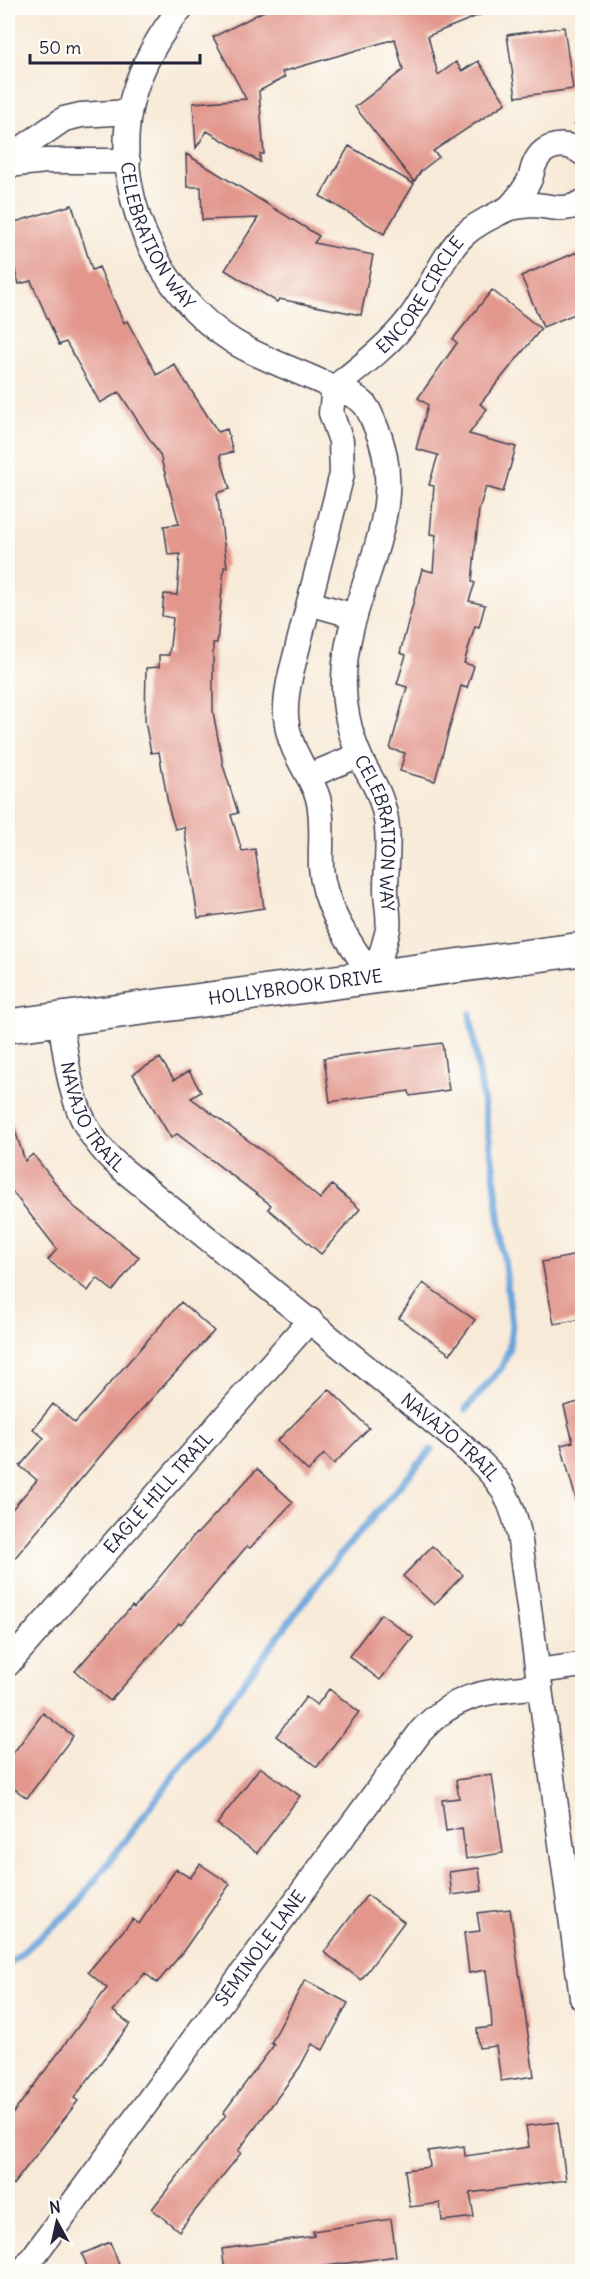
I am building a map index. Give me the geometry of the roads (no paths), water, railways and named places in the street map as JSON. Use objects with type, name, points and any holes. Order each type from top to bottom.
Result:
[{"type":"main road","name":"HOLLYBROOK DRIVE","points":[[8,1026],[582,949]]},
{"type":"street","name":"CELEBRATION WAY","points":[[181,8],[165,28],[148,58],[136,86],[129,112],[127,135],[132,197],[145,237],[167,277],[186,302],[209,324],[233,342],[361,400],[381,439],[388,475],[384,526],[348,643],[344,678],[347,713],[359,755],[381,798],[388,828],[386,889],[388,928],[373,978]]},
{"type":"street","points":[[8,158],[64,119],[81,115],[129,112]]},
{"type":"street","name":"ENCORE CIRCLE","points":[[509,208],[526,187],[538,157],[552,147],[575,149]]},
{"type":"street","points":[[8,165],[46,161],[128,161]]},
{"type":"street","name":"ENCORE CIRCLE","points":[[334,388],[382,347],[408,321],[464,234],[509,208],[533,205],[568,209],[582,202]]},
{"type":"street","points":[[334,388],[331,413],[341,441],[342,474],[291,673],[285,704],[286,728],[318,797],[322,816],[321,866],[325,886],[340,928],[373,978]]},
{"type":"street","points":[[309,603],[356,616]]},
{"type":"street","points":[[309,776],[359,755]]},
{"type":"street","name":"NAVAJO TRAIL","points":[[60,1019],[76,1103],[89,1133],[101,1150],[457,1441],[492,1474],[505,1490],[513,1507],[519,1534],[582,1988]]},
{"type":"street","name":"EAGLE HILL TRAIL","points":[[8,1664],[310,1320]]},
{"type":"street","name":"SEMINOLE LANE","points":[[22,2271],[421,1731],[446,1708],[467,1697],[539,1679],[582,1665]]},
{"type":"waterway","points":[[466,1409],[502,1367],[509,1349],[512,1326],[493,1165],[470,1014]]},
{"type":"waterway","points":[[8,1965],[76,1906],[333,1563],[431,1450]]}]
